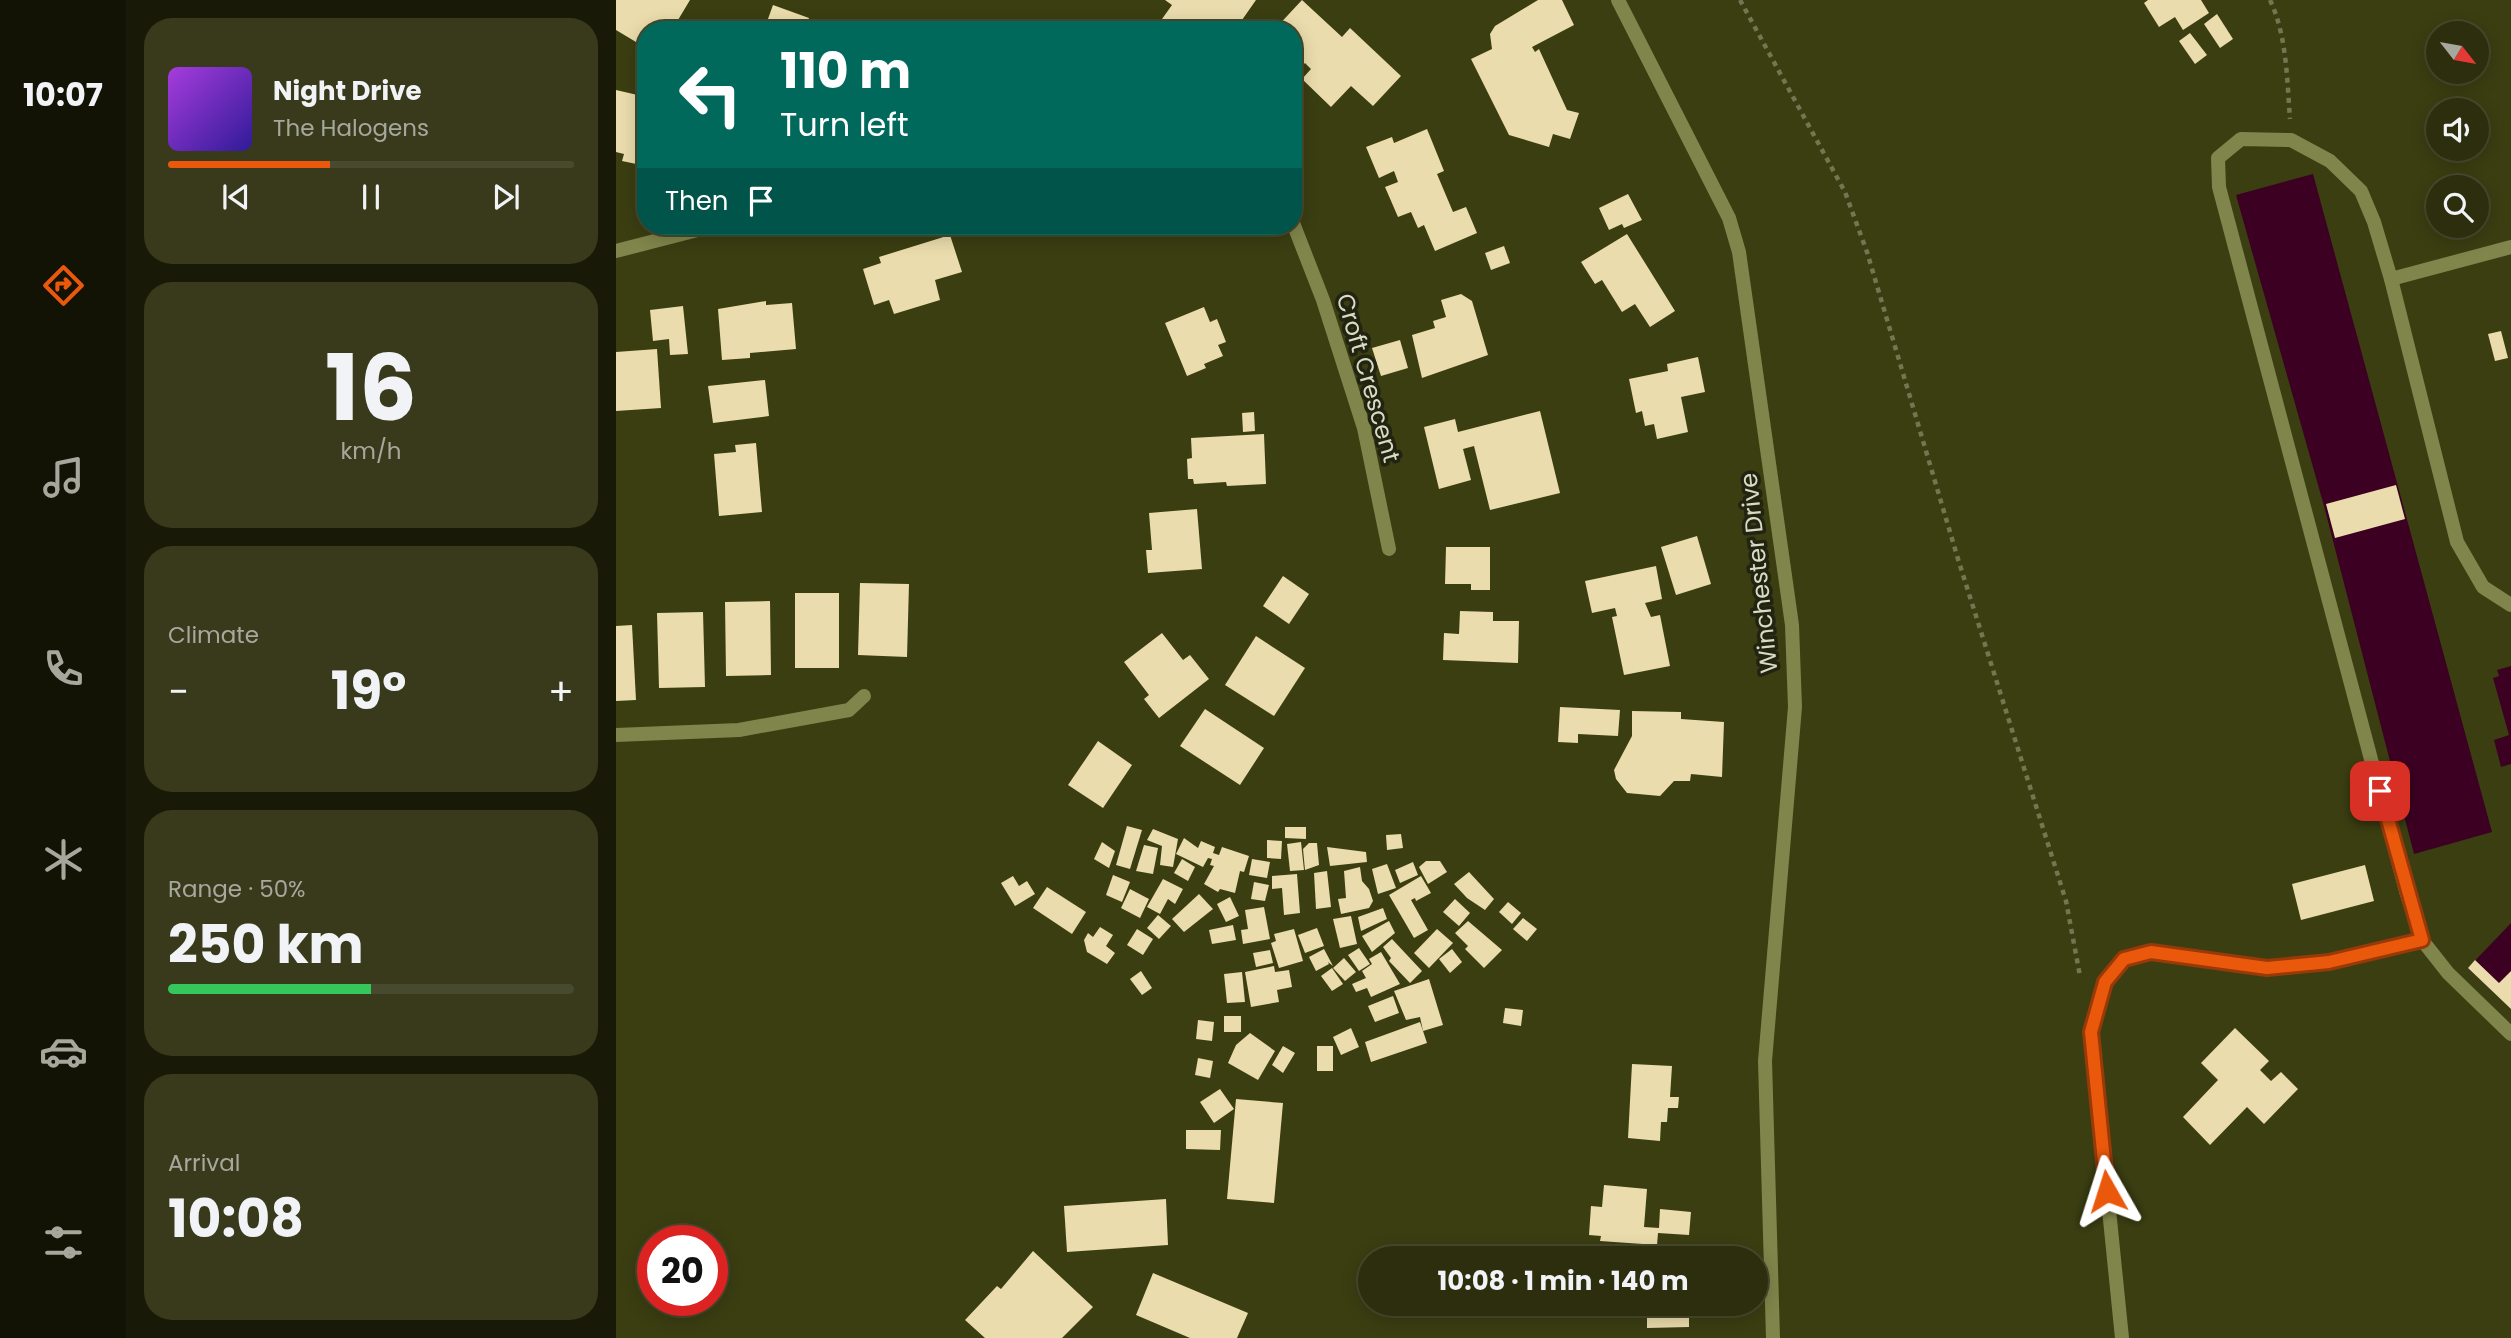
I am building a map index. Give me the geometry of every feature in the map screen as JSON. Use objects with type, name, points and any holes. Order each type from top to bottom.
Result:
[{"type":"street","name":"Winchester Drive","points":[[1618,0],[1729,218],[1736,241],[1792,625],[1795,707],[1765,1061],[1773,1338]]},
{"type":"street","points":[[2511,605],[2483,587],[2457,542],[2391,279],[2374,222],[2361,191],[2330,161],[2291,140],[2241,139],[2218,158],[2219,187],[2422,940],[2448,972],[2511,1034]]},
{"type":"street","points":[[616,251],[678,235]]},
{"type":"street","name":"Croft Crescent","points":[[1298,235],[1323,300],[1364,428],[1389,549]]},
{"type":"street","points":[[2391,279],[2511,247]]},
{"type":"street","points":[[616,735],[739,730],[849,710],[864,696]]},
{"type":"street","points":[[2122,1338],[2091,1032],[2105,982],[2124,959],[2151,952],[2267,968],[2329,962],[2422,940]]},
{"type":"path","points":[[1740,0],[1845,192],[1867,252],[1958,559],[2066,901],[2081,980]]},
{"type":"path","points":[[2270,0],[2277,14],[2286,66],[2291,140]]},
{"type":"shaded area","points":[[2313,174],[2492,832],[2414,854],[2324,506],[2236,195]]},
{"type":"shaded area","points":[[2511,666],[2511,764],[2501,767],[2494,740],[2509,735],[2493,678],[2499,676],[2497,670]]},
{"type":"shaded area","points":[[2511,923],[2511,1009],[2468,968]]},
{"type":"building","points":[[616,0],[690,0],[677,21],[637,21],[637,43],[616,30]]},
{"type":"building","points":[[1165,0],[1256,0],[1241,21],[1161,21],[1172,5]]},
{"type":"building","points":[[1302,0],[1342,37],[1350,28],[1401,76],[1373,106],[1351,86],[1331,107],[1302,79],[1311,69],[1305,63],[1302,66],[1302,21],[1282,21]]},
{"type":"building","points":[[1538,0],[1562,0],[1574,25],[1532,47],[1535,52],[1539,49],[1567,110],[1579,113],[1570,139],[1553,134],[1549,147],[1509,135],[1471,59],[1492,49],[1490,34],[1495,26]]},
{"type":"building","points":[[2148,0],[2201,0],[2209,13],[2183,30],[2175,17],[2159,27],[2144,3]]},
{"type":"building","points":[[773,5],[809,18],[808,21],[767,21]]},
{"type":"building","points":[[2217,14],[2233,39],[2220,48],[2204,24]]},
{"type":"building","points":[[2190,33],[2207,55],[2195,64],[2179,41]]},
{"type":"building","points":[[616,90],[637,95],[637,164],[622,161],[624,154],[616,152]]},
{"type":"building","points":[[1427,129],[1444,171],[1437,174],[1453,212],[1466,207],[1477,233],[1435,251],[1424,225],[1418,228],[1411,212],[1398,217],[1385,187],[1398,182],[1394,171],[1379,178],[1366,147],[1392,137],[1394,143]]},
{"type":"building","points":[[1628,194],[1642,220],[1624,228],[1622,224],[1609,230],[1599,208]]},
{"type":"building","points":[[1627,234],[1675,311],[1650,327],[1635,304],[1622,312],[1602,280],[1595,284],[1581,262]]},
{"type":"building","points":[[950,235],[962,272],[935,280],[940,300],[894,314],[889,300],[874,305],[863,269],[881,263],[879,257]]},
{"type":"building","points":[[1504,246],[1510,263],[1491,270],[1485,253]]},
{"type":"building","points":[[1461,294],[1472,301],[1488,355],[1422,378],[1412,335],[1435,328],[1433,321],[1446,317],[1441,300]]},
{"type":"building","points":[[766,301],[766,305],[792,303],[796,349],[750,353],[750,358],[722,360],[718,309]]},
{"type":"building","points":[[683,306],[688,354],[670,355],[669,339],[653,341],[650,310]]},
{"type":"building","points":[[1204,307],[1210,322],[1217,319],[1226,342],[1218,345],[1223,356],[1204,364],[1206,368],[1187,376],[1165,323]]},
{"type":"building","points":[[2501,331],[2508,358],[2495,361],[2488,334]]},
{"type":"building","points":[[1400,340],[1408,368],[1381,376],[1372,348]]},
{"type":"building","points":[[657,349],[661,408],[616,411],[616,352]]},
{"type":"building","points":[[1698,357],[1705,392],[1681,397],[1688,432],[1657,439],[1654,424],[1645,426],[1642,411],[1636,413],[1629,379],[1668,371],[1667,364]]},
{"type":"building","points":[[765,380],[769,416],[713,423],[708,386]]},
{"type":"building","points":[[1540,411],[1560,493],[1490,510],[1474,446],[1463,449],[1471,480],[1439,489],[1424,427],[1455,419],[1458,432]]},
{"type":"building","points":[[1254,412],[1255,431],[1243,432],[1242,413]]},
{"type":"building","points":[[1264,434],[1266,484],[1194,484],[1193,479],[1188,479],[1187,459],[1192,458],[1191,438]]},
{"type":"building","points":[[756,443],[762,512],[719,516],[714,454],[736,452],[735,445]]},
{"type":"building","points":[[2396,485],[2405,519],[2335,538],[2326,504]]},
{"type":"building","points":[[1197,509],[1202,569],[1148,573],[1146,550],[1152,550],[1149,513]]},
{"type":"building","points":[[1697,536],[1711,584],[1676,595],[1661,547]]},
{"type":"building","points":[[1446,547],[1490,547],[1490,590],[1471,590],[1471,584],[1445,584]]},
{"type":"building","points":[[1656,566],[1662,599],[1645,603],[1651,617],[1660,615],[1670,666],[1624,675],[1612,617],[1617,616],[1615,608],[1592,613],[1585,581]]},
{"type":"building","points":[[1283,576],[1309,594],[1289,624],[1263,606]]},
{"type":"building","points":[[860,583],[909,584],[907,657],[858,655]]},
{"type":"building","points":[[795,593],[839,593],[839,668],[795,668]]},
{"type":"building","points":[[770,601],[771,675],[726,676],[725,602]]},
{"type":"building","points":[[1460,611],[1493,612],[1493,621],[1519,621],[1518,663],[1443,660],[1444,633],[1459,634]]},
{"type":"building","points":[[703,612],[705,687],[659,688],[657,613]]},
{"type":"building","points":[[632,625],[636,700],[616,701],[616,626]]},
{"type":"building","points":[[1162,633],[1183,660],[1190,655],[1209,679],[1159,718],[1144,699],[1149,695],[1124,662]]},
{"type":"building","points":[[1256,636],[1305,668],[1274,716],[1225,685]]},
{"type":"building","points":[[1560,707],[1620,710],[1618,736],[1578,734],[1578,743],[1558,742]]},
{"type":"building","points":[[1205,709],[1264,748],[1240,785],[1180,746]]},
{"type":"building","points":[[1632,711],[1681,712],[1681,719],[1724,722],[1722,777],[1691,774],[1690,781],[1674,781],[1660,796],[1627,793],[1616,779],[1614,770],[1632,736]]},
{"type":"building","points":[[1098,741],[1132,765],[1103,808],[1068,785]]},
{"type":"building","points":[[1127,826],[1142,830],[1130,869],[1116,865]]},
{"type":"building","points":[[1285,827],[1306,827],[1306,839],[1285,838]]},
{"type":"building","points":[[1153,829],[1178,839],[1173,867],[1160,865],[1162,846],[1147,840]]},
{"type":"building","points":[[1401,834],[1403,848],[1387,850],[1386,835]]},
{"type":"building","points":[[1184,838],[1198,848],[1201,841],[1215,847],[1213,853],[1219,855],[1222,847],[1249,856],[1244,872],[1240,871],[1235,893],[1220,889],[1218,892],[1204,884],[1214,866],[1210,865],[1212,859],[1208,858],[1203,867],[1176,854]]},
{"type":"building","points":[[1267,840],[1282,841],[1281,859],[1267,858]]},
{"type":"building","points":[[1102,842],[1115,851],[1109,868],[1094,859]]},
{"type":"building","points":[[1301,842],[1304,870],[1290,871],[1287,844]]},
{"type":"building","points":[[1309,843],[1317,843],[1319,865],[1305,870],[1303,849]]},
{"type":"building","points":[[1144,845],[1158,848],[1153,874],[1136,871]]},
{"type":"building","points":[[1327,847],[1366,852],[1367,862],[1330,866]]},
{"type":"building","points":[[1182,859],[1195,867],[1188,881],[1174,873]]},
{"type":"building","points":[[1252,859],[1270,862],[1267,878],[1249,875]]},
{"type":"building","points":[[1426,861],[1440,861],[1447,872],[1428,884],[1419,867]]},
{"type":"building","points":[[1413,862],[1418,875],[1400,883],[1395,870]]},
{"type":"building","points":[[1387,864],[1396,888],[1378,894],[1372,869]]},
{"type":"building","points":[[2365,865],[2374,901],[2301,920],[2292,884]]},
{"type":"building","points":[[1360,867],[1362,881],[1369,889],[1373,901],[1369,908],[1341,914],[1338,899],[1346,898],[1344,871]]},
{"type":"building","points":[[1327,871],[1331,907],[1316,909],[1314,873]]},
{"type":"building","points":[[1469,872],[1494,899],[1485,910],[1467,898],[1454,884]]},
{"type":"building","points":[[1297,874],[1300,913],[1284,915],[1282,888],[1272,889],[1272,876]]},
{"type":"building","points":[[1113,875],[1130,882],[1122,902],[1106,895]]},
{"type":"building","points":[[1013,876],[1019,886],[1027,881],[1035,894],[1015,906],[1001,883]]},
{"type":"building","points":[[1421,876],[1431,893],[1416,901],[1415,898],[1411,900],[1428,930],[1414,938],[1389,895]]},
{"type":"building","points":[[1163,879],[1183,889],[1175,904],[1168,899],[1160,914],[1147,907]]},
{"type":"building","points":[[1254,882],[1269,885],[1265,901],[1251,899]]},
{"type":"building","points":[[1047,887],[1086,912],[1072,934],[1033,908]]},
{"type":"building","points":[[1130,889],[1149,899],[1140,918],[1121,908]]},
{"type":"building","points":[[1199,894],[1213,909],[1184,932],[1172,919]]},
{"type":"building","points":[[1230,897],[1239,916],[1226,922],[1217,904]]},
{"type":"building","points":[[1455,899],[1470,913],[1459,926],[1443,912]]},
{"type":"building","points":[[1508,902],[1521,913],[1512,924],[1499,912]]},
{"type":"building","points":[[1264,907],[1270,939],[1243,944],[1241,930],[1248,929],[1245,910]]},
{"type":"building","points":[[1383,908],[1387,919],[1361,931],[1358,917]]},
{"type":"building","points":[[1158,915],[1171,926],[1159,939],[1147,928]]},
{"type":"building","points":[[1351,916],[1357,944],[1340,948],[1333,919]]},
{"type":"building","points":[[1523,918],[1537,929],[1527,941],[1513,929]]},
{"type":"building","points":[[1389,921],[1395,933],[1372,952],[1362,936]]},
{"type":"building","points":[[1468,921],[1502,950],[1484,968],[1465,949],[1468,946],[1455,933]]},
{"type":"building","points":[[1233,925],[1236,940],[1212,944],[1209,930]]},
{"type":"building","points":[[1100,927],[1113,935],[1106,946],[1115,953],[1107,964],[1087,952],[1084,940],[1088,933],[1093,937]]},
{"type":"building","points":[[1317,928],[1324,946],[1305,953],[1298,935]]},
{"type":"building","points":[[1137,929],[1153,939],[1143,955],[1127,945]]},
{"type":"building","points":[[1294,929],[1303,961],[1279,968],[1271,943],[1276,941],[1274,934]]},
{"type":"building","points":[[1437,929],[1453,943],[1429,968],[1414,953]]},
{"type":"building","points":[[1392,939],[1422,971],[1410,983],[1389,961],[1391,958],[1383,947]]},
{"type":"building","points":[[1359,948],[1370,964],[1359,971],[1348,955]]},
{"type":"building","points":[[1324,949],[1333,966],[1328,962],[1329,964],[1316,971],[1309,957]]},
{"type":"building","points":[[1452,949],[1462,962],[1450,973],[1439,959]]},
{"type":"building","points":[[1270,950],[1273,963],[1256,967],[1253,953]]},
{"type":"building","points":[[1381,952],[1400,984],[1371,997],[1367,988],[1356,992],[1352,984],[1366,978],[1362,971],[1372,964],[1369,959]]},
{"type":"building","points":[[1344,958],[1356,972],[1345,981],[1333,968]]},
{"type":"building","points":[[2475,960],[2499,983],[2511,971],[2511,1009],[2468,968]]},
{"type":"building","points":[[1274,966],[1275,972],[1289,970],[1292,987],[1277,990],[1279,1002],[1251,1007],[1245,972]]},
{"type":"building","points":[[1332,968],[1343,984],[1332,991],[1321,976]]},
{"type":"building","points":[[1141,971],[1152,988],[1142,995],[1130,979]]},
{"type":"building","points":[[1242,972],[1245,1002],[1227,1003],[1224,974]]},
{"type":"building","points":[[1429,979],[1443,1025],[1423,1031],[1420,1017],[1406,1020],[1394,991]]},
{"type":"building","points":[[1393,996],[1399,1013],[1375,1022],[1368,1006]]},
{"type":"building","points":[[1505,1008],[1523,1010],[1521,1026],[1503,1023]]},
{"type":"building","points":[[1224,1016],[1241,1016],[1241,1032],[1224,1032]]},
{"type":"building","points":[[1198,1020],[1214,1022],[1212,1041],[1196,1039]]},
{"type":"building","points":[[1420,1022],[1427,1043],[1371,1062],[1365,1042]]},
{"type":"building","points":[[1351,1028],[1359,1047],[1341,1055],[1333,1037]]},
{"type":"building","points":[[2235,1028],[2269,1061],[2260,1070],[2271,1081],[2281,1072],[2298,1089],[2264,1124],[2247,1107],[2210,1145],[2183,1117],[2218,1080],[2201,1063]]},
{"type":"building","points":[[1250,1033],[1275,1051],[1258,1080],[1228,1063],[1236,1045]]},
{"type":"building","points":[[1283,1046],[1295,1053],[1283,1073],[1272,1065]]},
{"type":"building","points":[[1317,1046],[1333,1046],[1333,1071],[1317,1071]]},
{"type":"building","points":[[1198,1058],[1213,1061],[1210,1078],[1195,1075]]},
{"type":"building","points":[[1632,1064],[1672,1066],[1670,1097],[1679,1097],[1678,1108],[1668,1108],[1667,1122],[1661,1122],[1660,1141],[1628,1138]]},
{"type":"building","points":[[1220,1089],[1234,1109],[1214,1123],[1200,1102]]},
{"type":"building","points":[[1236,1099],[1283,1103],[1274,1203],[1227,1199]]},
{"type":"building","points":[[1186,1130],[1221,1130],[1220,1150],[1186,1149]]},
{"type":"building","points":[[1604,1185],[1647,1189],[1644,1227],[1659,1228],[1660,1209],[1691,1212],[1689,1235],[1658,1233],[1657,1245],[1600,1241],[1601,1236],[1589,1235],[1591,1206],[1602,1207]]},
{"type":"building","points":[[1166,1199],[1168,1245],[1067,1252],[1064,1206]]},
{"type":"building","points":[[1033,1251],[1093,1307],[1062,1338],[985,1338],[965,1320],[997,1286],[1001,1289]]},
{"type":"building","points":[[1153,1273],[1248,1313],[1237,1338],[1190,1338],[1136,1315]]},
{"type":"building","points":[[1647,1316],[1689,1316],[1689,1327],[1647,1328]]},
{"type":"route","points":[[2107,1191],[2091,1032],[2095,1008],[2105,982],[2124,959],[2151,952],[2267,968],[2329,962],[2422,940],[2406,891],[2380,791]]}]
